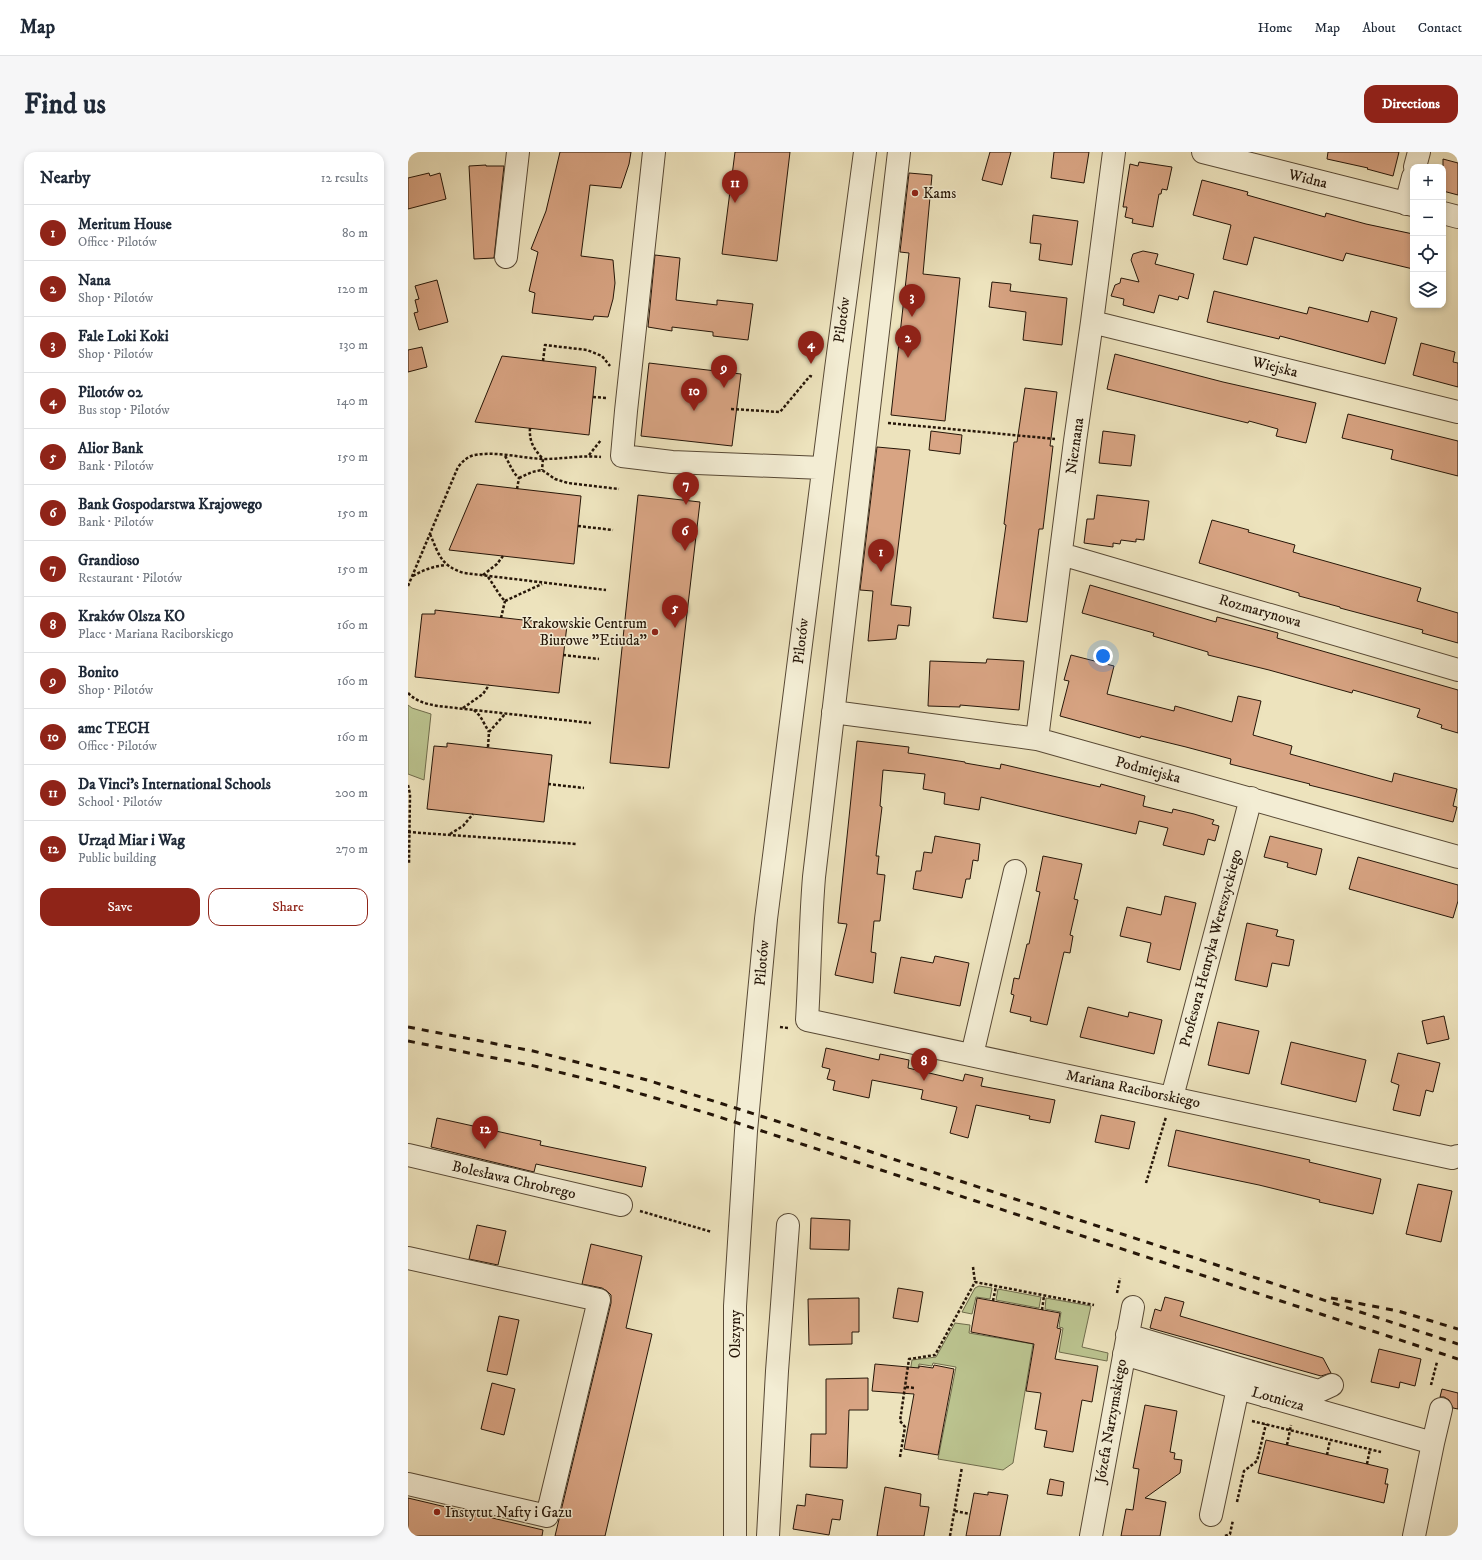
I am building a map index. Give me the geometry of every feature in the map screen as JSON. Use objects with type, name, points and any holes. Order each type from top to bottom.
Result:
[{"type":"street","points":[[506,257],[518,152]]},
{"type":"street","points":[[654,152],[622,456],[672,462],[823,468]]},
{"type":"street","name":"Pilotów","points":[[746,1131],[766,919],[823,468],[865,152]]},
{"type":"street","points":[[833,712],[899,152]]},
{"type":"street","name":"Nieznana","points":[[1037,739],[1075,440],[1114,152]]},
{"type":"street","name":"Widna","points":[[1203,152],[1410,204]]},
{"type":"street","points":[[1417,164],[1419,152]]},
{"type":"street","points":[[1446,214],[1458,217]]},
{"type":"street","name":"Wiejska","points":[[1092,322],[1458,412]]},
{"type":"street","name":"Rozmarynowa","points":[[1061,554],[1458,670]]},
{"type":"street","name":"Podmiejska","points":[[833,712],[1037,739],[1458,856]]},
{"type":"street","name":"Mariana Raciborskiego","points":[[833,712],[814,877],[810,929],[811,943],[807,1020],[1452,1158],[1458,1156]]},
{"type":"street","name":"Profesora Henryka Wereszyckiego","points":[[1172,1097],[1251,798]]},
{"type":"street","points":[[972,1055],[1015,871]]},
{"type":"street","name":"Olszyny","points":[[735,1536],[735,1306],[746,1131]]},
{"type":"street","name":"Bolesława Chrobrego","points":[[408,1155],[621,1205]]},
{"type":"street","points":[[768,1536],[777,1371],[788,1225]]},
{"type":"street","points":[[408,1258],[599,1300],[547,1516],[408,1484]]},
{"type":"street","name":"Józefa Narzymskiego","points":[[1091,1536],[1126,1345],[1125,1302]]},
{"type":"street","points":[[1126,1345],[1267,1386],[1320,1391],[1332,1385]]},
{"type":"street","name":"Lotnicza","points":[[1126,1345],[1238,1388],[1267,1386],[1433,1443]]},
{"type":"street","points":[[1211,1515],[1238,1388]]},
{"type":"street","points":[[1418,1535],[1433,1443],[1441,1409]]},
{"type":"path","points":[[543,361],[545,345],[587,350],[602,356],[612,368]]},
{"type":"path","points":[[731,409],[780,412],[810,376],[813,377]]},
{"type":"path","points":[[593,397],[613,399]]},
{"type":"path","points":[[867,421],[1075,440]]},
{"type":"path","points":[[530,428],[532,445],[543,458],[542,470]]},
{"type":"path","points":[[589,456],[598,446],[604,435]]},
{"type":"path","points":[[408,586],[458,467],[464,460],[473,455],[483,454],[543,458],[589,456],[610,458],[622,456]]},
{"type":"path","points":[[505,456],[512,472],[519,478]]},
{"type":"path","points":[[519,478],[532,472],[542,470],[555,479],[568,483],[618,489]]},
{"type":"path","points":[[517,489],[519,478]]},
{"type":"path","points":[[578,526],[613,530]]},
{"type":"path","points":[[430,534],[446,565],[453,570],[464,573],[606,590]]},
{"type":"path","points":[[482,575],[497,564],[503,556]]},
{"type":"path","points":[[413,576],[426,569],[446,565]]},
{"type":"path","points":[[488,576],[505,601]]},
{"type":"path","points":[[505,601],[544,583]]},
{"type":"path","points":[[501,618],[505,601]]},
{"type":"path","points":[[563,655],[598,659]]},
{"type":"path","points":[[462,708],[483,694],[489,685]]},
{"type":"path","points":[[408,693],[424,704],[591,723]]},
{"type":"path","points":[[473,710],[480,716],[489,732],[488,747]]},
{"type":"path","points":[[489,732],[506,713]]},
{"type":"path","points":[[548,784],[584,788]]},
{"type":"path","points":[[408,785],[410,794],[409,863]]},
{"type":"path","points":[[450,835],[463,826],[474,814]]},
{"type":"path","points":[[409,832],[577,844]]},
{"type":"path","points":[[780,1027],[785,1028]]},
{"type":"path","points":[[1146,1183],[1172,1097]]},
{"type":"path","points":[[621,1205],[712,1232]]},
{"type":"path","points":[[900,1457],[905,1427],[900,1421],[909,1359],[935,1355],[975,1282],[973,1267]]},
{"type":"path","points":[[1120,1278],[1125,1302]]},
{"type":"path","points":[[975,1282],[1094,1305]]},
{"type":"path","points":[[993,1301],[996,1286]]},
{"type":"path","points":[[1042,1310],[1044,1296]]},
{"type":"path","points":[[1431,1385],[1437,1362]]},
{"type":"path","points":[[906,1386],[915,1388]]},
{"type":"path","points":[[1233,1417],[1384,1453]]},
{"type":"path","points":[[1237,1502],[1244,1471],[1257,1461],[1266,1424]]},
{"type":"path","points":[[950,1536],[962,1467]]},
{"type":"path","points":[[955,1511],[970,1514]]},
{"type":"path","points":[[1225,1536],[1230,1534],[1233,1518]]},
{"type":"green space","points":[[408,705],[412,708],[431,714],[424,780],[408,774]]},
{"type":"green space","points":[[979,1286],[992,1288],[990,1299],[976,1297],[972,1314],[962,1312],[975,1288]]},
{"type":"green space","points":[[998,1289],[1041,1297],[1039,1308],[996,1300]]},
{"type":"green space","points":[[1046,1298],[1091,1306],[1082,1347],[1108,1353],[1107,1361],[1059,1352],[1063,1328],[1059,1327],[1061,1312],[1045,1309]]},
{"type":"green space","points":[[955,1323],[970,1325],[969,1333],[1033,1344],[1013,1463],[1003,1470],[938,1459],[956,1367],[933,1363],[932,1366],[919,1364],[914,1386],[908,1385],[912,1360],[936,1357]]},
{"type":"building","points":[[560,152],[631,152],[629,164],[621,188],[590,185],[581,256],[613,260],[615,283],[613,299],[608,317],[594,316],[593,320],[532,313],[535,293],[529,291],[538,252],[531,249],[546,211]]},
{"type":"building","points":[[735,152],[790,152],[777,261],[722,254]]},
{"type":"building","points":[[990,152],[1011,152],[1002,185],[982,180]]},
{"type":"building","points":[[1054,152],[1089,152],[1084,183],[1051,178]]},
{"type":"building","points":[[1328,152],[1399,152],[1393,176],[1367,169],[1368,168],[1327,159]]},
{"type":"building","points":[[1443,159],[1458,163],[1458,195],[1446,192],[1446,164],[1443,164]]},
{"type":"building","points":[[1139,162],[1172,167],[1167,190],[1162,189],[1161,194],[1159,194],[1153,227],[1132,223],[1133,219],[1125,217],[1127,207],[1123,207],[1130,164],[1138,166]]},
{"type":"building","points":[[469,166],[504,166],[494,258],[474,259]]},
{"type":"building","points":[[429,173],[430,176],[440,173],[446,199],[408,209],[408,178]]},
{"type":"building","points":[[909,173],[932,175],[923,274],[960,278],[945,421],[891,415],[909,253],[900,252]]},
{"type":"building","points":[[1202,180],[1248,192],[1247,195],[1325,217],[1326,213],[1366,224],[1410,233],[1410,268],[1346,253],[1343,261],[1254,237],[1247,265],[1223,259],[1231,225],[1193,215]]},
{"type":"building","points":[[1033,215],[1078,221],[1072,265],[1039,260],[1041,244],[1030,243]]},
{"type":"building","points":[[1143,251],[1158,254],[1155,264],[1194,274],[1188,299],[1179,296],[1178,300],[1159,295],[1154,313],[1123,305],[1124,299],[1111,296],[1115,285],[1120,283],[1121,278],[1139,282],[1131,260],[1133,254]]},
{"type":"building","points":[[655,255],[680,258],[676,300],[717,305],[717,300],[753,304],[748,340],[713,336],[713,332],[672,327],[672,331],[648,327]]},
{"type":"building","points":[[437,280],[448,322],[419,330],[414,313],[418,312],[415,300],[419,299],[415,286]]},
{"type":"building","points":[[992,282],[1011,284],[1010,291],[1067,298],[1062,345],[1023,340],[1026,312],[989,307]]},
{"type":"building","points":[[1214,291],[1307,314],[1309,307],[1368,322],[1371,311],[1397,318],[1385,364],[1280,336],[1279,339],[1207,322]]},
{"type":"building","points":[[1421,343],[1455,352],[1453,362],[1458,363],[1458,387],[1413,375]]},
{"type":"building","points":[[422,347],[427,367],[408,372],[408,350]]},
{"type":"building","points":[[1115,354],[1223,382],[1316,403],[1306,443],[1276,436],[1278,429],[1249,421],[1248,423],[1107,389]]},
{"type":"building","points":[[502,356],[596,367],[589,435],[475,422]]},
{"type":"building","points":[[649,363],[741,374],[732,446],[641,436]]},
{"type":"building","points":[[1025,388],[1057,392],[1050,446],[1053,446],[1043,529],[1039,529],[1027,622],[993,618],[1006,525],[1004,524],[1014,442],[1017,442]]},
{"type":"building","points":[[1348,414],[1458,441],[1458,476],[1391,459],[1393,450],[1342,438]]},
{"type":"building","points":[[931,431],[962,435],[960,454],[929,450]]},
{"type":"building","points":[[1103,431],[1135,435],[1131,466],[1099,463]]},
{"type":"building","points":[[877,447],[910,450],[891,605],[911,607],[909,626],[898,625],[896,639],[868,641],[873,591],[860,590]]},
{"type":"building","points":[[477,484],[581,496],[574,564],[449,550]]},
{"type":"building","name":"Krakowskie Centrum Biurowe \"Etiuda\"","points":[[638,495],[700,502],[669,768],[610,763]]},
{"type":"building","points":[[1097,495],[1149,501],[1144,540],[1136,539],[1136,542],[1121,540],[1120,544],[1113,543],[1113,547],[1084,543],[1087,519],[1094,519]]},
{"type":"building","points":[[1212,520],[1295,545],[1293,552],[1421,588],[1417,601],[1458,613],[1458,643],[1422,633],[1423,630],[1299,596],[1299,593],[1199,563]]},
{"type":"building","points":[[1090,585],[1216,622],[1217,617],[1278,633],[1277,638],[1458,690],[1458,733],[1441,728],[1442,725],[1417,717],[1420,709],[1353,690],[1352,693],[1208,655],[1208,652],[1153,636],[1154,633],[1082,613]]},
{"type":"building","points":[[435,610],[567,625],[559,693],[415,677],[422,614],[435,614]]},
{"type":"building","points":[[1071,655],[1114,666],[1107,694],[1174,711],[1175,706],[1232,722],[1238,696],[1261,701],[1253,735],[1292,746],[1290,754],[1392,782],[1394,773],[1457,789],[1453,806],[1457,807],[1453,822],[1230,764],[1231,759],[1141,736],[1140,738],[1060,716],[1069,681],[1064,680]]},
{"type":"building","points":[[987,659],[1024,661],[1019,710],[960,705],[960,707],[928,706],[930,661],[986,663]]},
{"type":"building","points":[[857,741],[909,747],[908,753],[1000,769],[1001,764],[1100,787],[1101,784],[1145,796],[1143,806],[1172,813],[1173,809],[1194,814],[1214,820],[1212,824],[1219,826],[1215,841],[1208,839],[1204,855],[1163,845],[1168,828],[1139,821],[1136,834],[981,797],[979,810],[944,804],[945,793],[923,789],[925,774],[883,770],[880,806],[882,807],[876,856],[879,856],[877,874],[885,875],[880,921],[874,921],[871,952],[876,953],[873,983],[835,975],[847,924],[838,923]]},
{"type":"building","points":[[447,743],[552,755],[544,822],[427,809],[434,746],[447,747]]},
{"type":"building","points":[[935,836],[980,844],[978,861],[973,860],[970,879],[966,879],[962,898],[913,889],[916,871],[921,871],[924,852],[932,853]]},
{"type":"building","points":[[1270,836],[1322,849],[1316,875],[1287,867],[1288,863],[1264,857]]},
{"type":"building","points":[[1043,856],[1082,864],[1074,899],[1078,900],[1070,935],[1073,936],[1070,953],[1064,952],[1047,1025],[1030,1021],[1031,1017],[1010,1012],[1014,995],[1011,994],[1014,978],[1019,979],[1027,944],[1029,944],[1040,892],[1036,891]]},
{"type":"building","points":[[1358,857],[1458,885],[1458,901],[1453,918],[1349,889]]},
{"type":"building","points":[[1165,896],[1196,903],[1180,970],[1147,962],[1151,943],[1120,936],[1127,907],[1161,915]]},
{"type":"building","points":[[1247,923],[1278,930],[1276,936],[1294,940],[1289,966],[1272,963],[1267,987],[1235,980]]},
{"type":"building","points":[[935,956],[969,963],[960,1006],[894,993],[901,957],[933,963]]},
{"type":"building","points":[[1088,1007],[1128,1017],[1129,1012],[1162,1020],[1154,1054],[1080,1037]]},
{"type":"building","points":[[1444,1016],[1449,1039],[1427,1044],[1422,1021]]},
{"type":"building","points":[[1218,1022],[1259,1031],[1249,1074],[1208,1065]]},
{"type":"building","points":[[1291,1042],[1366,1060],[1356,1102],[1281,1084]]},
{"type":"building","points":[[826,1048],[879,1060],[880,1054],[909,1060],[908,1068],[963,1081],[965,1074],[983,1078],[981,1086],[1055,1100],[1050,1123],[1029,1119],[1030,1116],[976,1105],[968,1138],[950,1133],[957,1107],[921,1099],[923,1090],[872,1080],[869,1098],[833,1090],[835,1081],[827,1079],[830,1069],[822,1067]]},
{"type":"building","points":[[1398,1053],[1440,1063],[1433,1092],[1426,1090],[1420,1116],[1393,1110],[1399,1085],[1391,1082]]},
{"type":"building","points":[[1101,1115],[1135,1122],[1129,1149],[1095,1142]]},
{"type":"building","points":[[437,1118],[541,1141],[540,1145],[646,1167],[642,1187],[536,1164],[534,1172],[431,1147]]},
{"type":"building","points":[[1176,1130],[1310,1160],[1309,1162],[1381,1179],[1373,1214],[1319,1202],[1320,1200],[1259,1185],[1168,1166]]},
{"type":"building","points":[[1418,1184],[1452,1191],[1441,1242],[1406,1234]]},
{"type":"building","points":[[811,1218],[850,1220],[849,1250],[810,1249]]},
{"type":"building","points":[[477,1225],[506,1231],[498,1265],[469,1259]]},
{"type":"building","points":[[591,1244],[642,1256],[626,1328],[652,1334],[605,1536],[555,1536],[611,1303],[611,1295],[607,1291],[602,1288],[582,1284]]},
{"type":"building","points":[[898,1288],[923,1292],[918,1322],[893,1318]]},
{"type":"building","points":[[1165,1297],[1184,1302],[1180,1316],[1323,1358],[1331,1373],[1321,1376],[1150,1328],[1155,1309],[1161,1311]]},
{"type":"building","points":[[859,1298],[859,1332],[852,1332],[852,1344],[809,1345],[808,1299]]},
{"type":"building","points":[[977,1298],[1060,1313],[1057,1328],[1061,1329],[1055,1359],[1098,1366],[1092,1402],[1082,1400],[1073,1452],[1044,1447],[1047,1431],[1035,1429],[1041,1393],[1026,1391],[1034,1344],[971,1332]]},
{"type":"building","points":[[499,1316],[519,1320],[507,1375],[487,1371]]},
{"type":"building","points":[[1379,1349],[1421,1359],[1415,1386],[1400,1382],[1399,1388],[1371,1382]]},
{"type":"building","points":[[875,1364],[919,1368],[919,1366],[933,1368],[934,1365],[954,1369],[938,1455],[904,1449],[914,1394],[872,1391]]},
{"type":"building","points":[[868,1378],[868,1410],[849,1410],[847,1468],[810,1467],[811,1434],[826,1434],[826,1379]]},
{"type":"building","points":[[492,1383],[515,1389],[504,1435],[481,1429]]},
{"type":"building","points":[[1442,1389],[1458,1393],[1458,1409],[1453,1408],[1449,1400],[1444,1397],[1440,1397]]},
{"type":"building","points":[[1145,1405],[1177,1411],[1170,1452],[1175,1453],[1174,1459],[1182,1460],[1180,1473],[1145,1498],[1166,1502],[1160,1536],[1121,1536],[1126,1509],[1133,1510],[1139,1469],[1133,1468]]},
{"type":"building","points":[[1266,1440],[1388,1469],[1385,1484],[1388,1484],[1384,1503],[1258,1473]]},
{"type":"building","points":[[1050,1479],[1064,1482],[1062,1496],[1047,1494]]},
{"type":"building","points":[[885,1487],[921,1494],[920,1506],[929,1507],[924,1536],[877,1536]]},
{"type":"building","points":[[988,1492],[1008,1495],[1000,1536],[966,1536],[974,1493],[988,1495]]},
{"type":"building","points":[[806,1494],[843,1500],[840,1520],[832,1519],[829,1535],[793,1529],[797,1505],[805,1506]]},
{"type":"building","name":"Instytut Nafty i Gazu","points":[[408,1498],[543,1530],[542,1536],[408,1536]]},
{"type":"railway","points":[[408,1027],[533,1051],[647,1080],[1458,1344]]},
{"type":"railway","points":[[408,1041],[530,1065],[607,1084],[707,1113],[1458,1359]]},
{"type":"railway","points":[[1331,1298],[1398,1311],[1458,1329]]},
{"type":"place","name":"Kams","points":[[915,193]]},
{"type":"place","name":"Da Vinci's International Schools","points":[[735,203]]},
{"type":"place","name":"Fale Loki Koki","points":[[912,317]]},
{"type":"place","name":"Nana","points":[[908,358]]},
{"type":"place","name":"Pilotów 02","points":[[811,364]]},
{"type":"place","name":"Bonito","points":[[724,388]]},
{"type":"place","name":"amc TECH","points":[[694,411]]},
{"type":"place","name":"Grandioso","points":[[686,505]]},
{"type":"place","name":"Bank Gospodarstwa Krajowego","points":[[685,551]]},
{"type":"place","name":"Meritum House","points":[[881,572]]},
{"type":"place","name":"Alior Bank","points":[[675,628]]},
{"type":"place","name":"Krakowskie Centrum Biurowe \"Etiuda\"","points":[[655,632]]},
{"type":"place","name":"Kraków Olsza KO","points":[[924,1081]]},
{"type":"place","name":"Urząd Miar i Wag","points":[[485,1149]]},
{"type":"place","name":"Instytut Nafty i Gazu","points":[[437,1512]]}]
